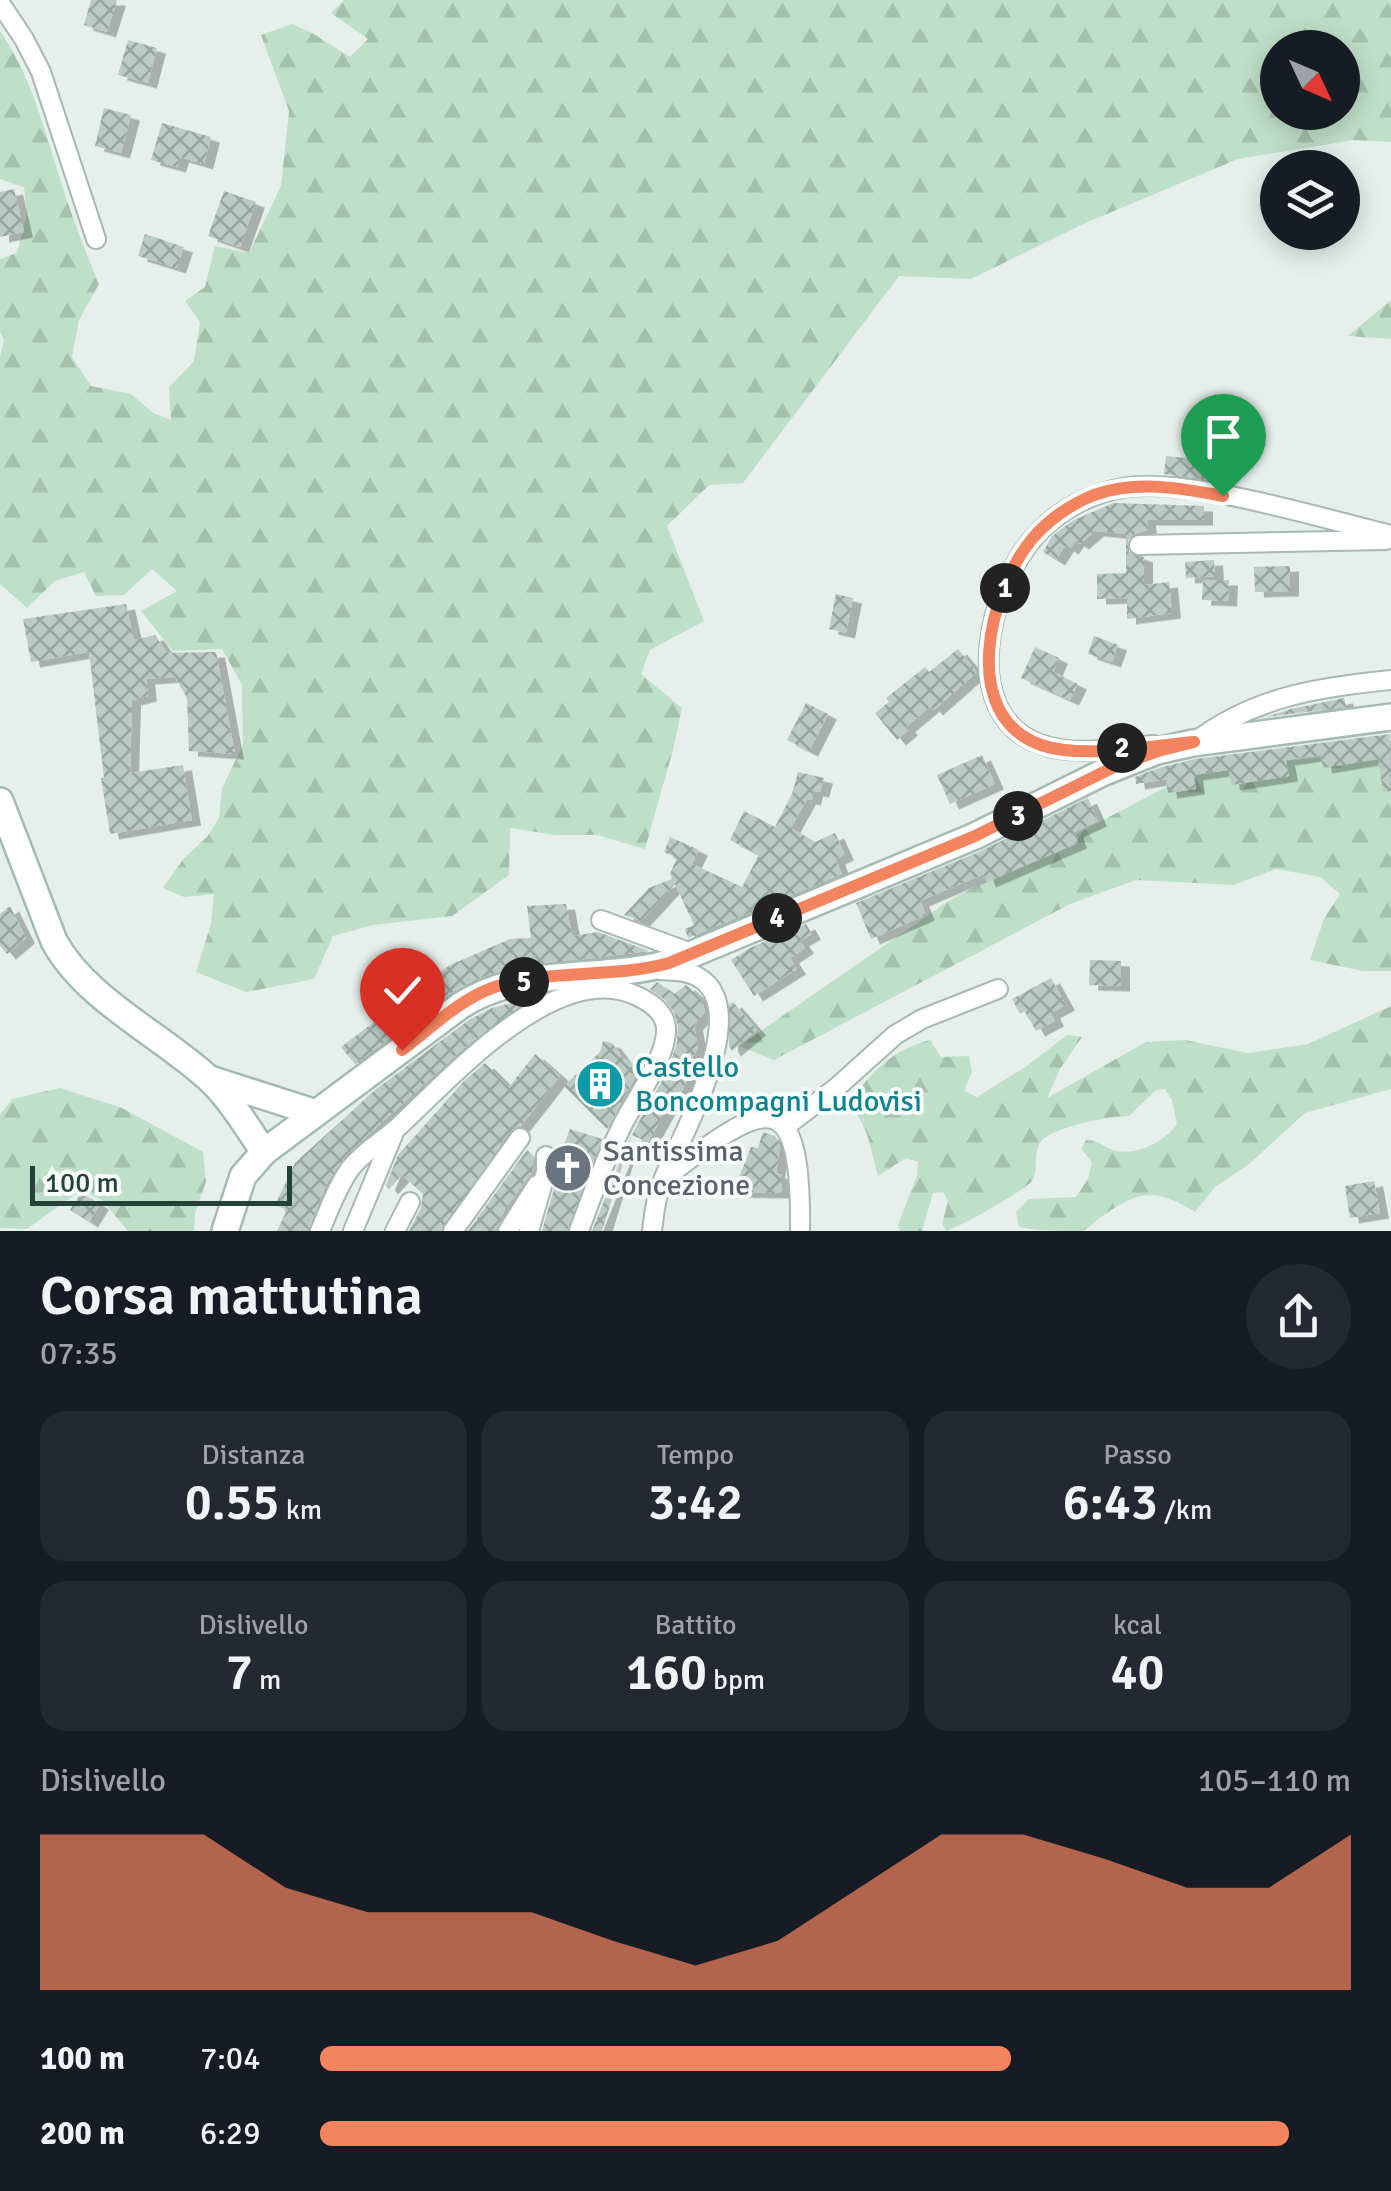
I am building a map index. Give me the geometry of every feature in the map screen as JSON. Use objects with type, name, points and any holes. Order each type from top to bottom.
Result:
[{"type":"main road","points":[[225,1231],[244,1176],[264,1152],[483,992],[506,984],[586,984],[694,954],[975,836],[1116,766],[1158,751],[1194,742],[1391,716]]},
{"type":"main road","points":[[0,801],[65,959],[86,982],[210,1079],[264,1152]]},
{"type":"main road","points":[[210,1079],[316,1113]]},
{"type":"street","points":[[0,3],[40,72],[96,239]]},
{"type":"street","points":[[1391,538],[1223,496],[1136,486],[1103,492],[1078,503],[1035,536],[999,600],[990,636],[990,672],[1006,722],[1031,740],[1058,748],[1093,750],[1194,742],[1226,720],[1260,704],[1331,686],[1391,680]]},
{"type":"street","points":[[1139,545],[1391,538]]},
{"type":"street","points":[[600,920],[694,954]]},
{"type":"street","points":[[644,970],[696,975],[712,990],[718,1009],[710,1070],[662,1180],[652,1231]]},
{"type":"street","points":[[320,1231],[350,1169],[488,1044],[586,984],[643,999],[659,1012],[666,1028],[662,1046],[620,1129],[579,1231]]},
{"type":"street","points":[[786,1126],[896,1035],[998,989]]},
{"type":"street","points":[[662,1180],[718,1136],[746,1120],[772,1119],[786,1126],[794,1140],[799,1166],[800,1231]]},
{"type":"street","points":[[353,1231],[396,1128]]},
{"type":"street","points":[[454,1231],[520,1138]]},
{"type":"street","points":[[508,1231],[546,1164],[529,1231]]},
{"type":"street","points":[[395,1231],[410,1202]]},
{"type":"green space","points":[[344,0],[1391,0],[1391,142],[1354,140],[1293,150],[1260,150],[1260,155],[1238,159],[1083,224],[971,279],[899,276],[743,483],[709,485],[667,526],[704,621],[650,650],[641,674],[682,708],[645,849],[597,835],[556,835],[510,828],[509,875],[452,916],[373,925],[333,936],[314,979],[246,992],[196,972],[211,924],[214,894],[184,897],[163,888],[219,818],[222,788],[243,745],[242,685],[222,649],[173,651],[141,611],[177,591],[152,569],[124,595],[96,596],[84,572],[55,581],[27,608],[0,584],[0,357],[4,340],[0,332],[0,259],[17,253],[27,215],[24,187],[0,179],[0,31],[29,85],[99,284],[79,320],[72,357],[91,386],[131,394],[153,413],[171,420],[169,387],[194,361],[200,322],[185,301],[205,287],[215,246],[249,253],[281,186],[289,111],[261,35],[292,24],[350,57],[368,39],[331,13]]},
{"type":"green space","points":[[1391,300],[1391,339],[1348,336]]},
{"type":"green space","points":[[1391,750],[1391,971],[1363,971],[1310,960],[1324,919],[1340,894],[1320,877],[1276,869],[1234,885],[1136,880],[1070,904],[774,1060],[739,1046],[950,900],[1199,770]]},
{"type":"green space","points":[[1391,1006],[1391,1089],[1305,1113],[1249,1164],[1215,1187],[1195,1212],[1169,1199],[1148,1195],[1126,1201],[1082,1231],[1019,1227],[1016,1212],[1029,1199],[1076,1197],[1088,1179],[1092,1162],[1081,1149],[1086,1140],[1117,1151],[1134,1151],[1159,1141],[1172,1130],[1177,1124],[1172,1100],[1165,1089],[1155,1091],[1129,1116],[1082,1124],[1046,1137],[1038,1147],[1032,1181],[976,1217],[946,1231],[942,1224],[948,1201],[943,1192],[933,1193],[922,1231],[900,1231],[898,1225],[918,1162],[906,1158],[878,1176],[867,1134],[851,1101],[884,1063],[905,1049],[930,1040],[941,1057],[969,1056],[972,1072],[964,1091],[977,1097],[1067,1035],[1082,1037],[1060,1069],[1047,1098],[1146,1042],[1185,1040],[1248,1053],[1308,1044]]},
{"type":"green space","points":[[60,1088],[122,1108],[203,1152],[206,1182],[195,1213],[194,1231],[128,1231],[102,1200],[81,1190],[27,1229],[0,1228],[0,1115],[12,1099]]},
{"type":"building","points":[[91,0],[117,0],[107,32],[84,25]]},
{"type":"building","points":[[128,40],[157,48],[148,83],[118,75]]},
{"type":"building","points":[[104,108],[131,115],[121,153],[95,146]]},
{"type":"building","points":[[162,123],[211,137],[204,164],[180,157],[177,167],[151,160]]},
{"type":"building","points":[[14,189],[24,232],[0,237],[0,192]]},
{"type":"building","points":[[224,191],[256,202],[240,247],[208,236]]},
{"type":"building","points":[[145,234],[184,247],[177,268],[138,256]]},
{"type":"building","points":[[1166,456],[1213,461],[1211,480],[1164,474]]},
{"type":"building","points":[[1113,503],[1204,506],[1204,520],[1147,520],[1148,530],[1133,534],[1128,540],[1129,552],[1144,557],[1144,585],[1169,582],[1172,613],[1127,619],[1127,598],[1097,599],[1097,574],[1126,573],[1126,534],[1095,531],[1080,544],[1075,541],[1070,549],[1065,546],[1056,560],[1043,552],[1052,536],[1072,521]]},
{"type":"building","points":[[1214,560],[1215,576],[1186,578],[1185,562]]},
{"type":"building","points":[[1290,566],[1290,591],[1255,592],[1254,567]]},
{"type":"building","points":[[1203,580],[1229,580],[1228,601],[1202,600]]},
{"type":"building","points":[[836,594],[853,598],[846,633],[829,629]]},
{"type":"building","points":[[126,604],[134,640],[155,635],[167,653],[216,652],[235,754],[189,751],[187,698],[175,677],[146,679],[148,696],[132,700],[130,773],[183,765],[192,820],[110,834],[89,652],[31,662],[23,619]]},
{"type":"building","points":[[1094,636],[1118,645],[1112,662],[1088,654]]},
{"type":"building","points":[[1035,647],[1059,658],[1053,672],[1078,684],[1070,700],[1021,678]]},
{"type":"building","points":[[958,649],[977,672],[934,710],[931,706],[906,727],[909,730],[897,740],[875,713],[889,702],[886,698],[925,667],[929,672]]},
{"type":"building","points":[[1344,698],[1346,707],[1266,717],[1291,709]]},
{"type":"building","points":[[806,703],[828,714],[809,751],[787,740]]},
{"type":"building","points":[[1390,734],[1391,791],[1383,792],[1378,759],[1323,768],[1321,755],[1286,760],[1289,776],[1231,785],[1229,770],[1194,775],[1196,789],[1168,793],[1166,779],[1136,784],[1135,777],[1196,759]]},
{"type":"building","points":[[982,755],[995,784],[950,804],[937,775]]},
{"type":"building","points":[[798,772],[824,778],[820,792],[814,791],[812,800],[807,799],[791,828],[815,842],[835,833],[845,855],[836,859],[842,874],[688,938],[685,929],[694,925],[675,884],[641,921],[624,915],[649,888],[672,879],[670,874],[677,858],[664,852],[670,837],[699,850],[692,864],[742,887],[759,855],[730,840],[744,811],[775,827]]},
{"type":"building","points":[[1088,798],[1098,821],[1074,832],[1078,843],[987,882],[984,874],[920,901],[926,915],[871,939],[856,903],[981,851]]},
{"type":"building","points":[[566,904],[572,936],[598,932],[649,951],[507,969],[478,978],[451,993],[355,1064],[341,1047],[450,965],[510,939],[531,938],[527,906]]},
{"type":"building","points":[[10,906],[26,938],[7,954],[0,946],[0,914]]},
{"type":"building","points":[[806,924],[812,934],[800,941],[805,948],[790,958],[797,969],[754,996],[731,960]]},
{"type":"building","points":[[1090,960],[1121,961],[1121,986],[1089,985]]},
{"type":"building","points":[[1051,978],[1066,1005],[1051,1013],[1055,1021],[1036,1031],[1025,1011],[1020,1014],[1012,999]]},
{"type":"building","points":[[657,982],[674,994],[686,985],[702,1000],[705,1012],[694,1025],[698,1048],[688,1065],[692,1067],[685,1077],[688,1079],[680,1094],[676,1092],[648,1142],[632,1135],[667,1072],[677,1043],[674,1012],[650,989]]},
{"type":"building","points":[[537,996],[466,1046],[346,1155],[326,1185],[308,1231],[277,1231],[287,1210],[275,1205],[295,1163],[375,1090],[469,1020],[492,1008]]},
{"type":"building","points":[[733,1002],[757,1030],[732,1051],[729,1005]]},
{"type":"building","name":"Castello Boncompagni Ludovisi","points":[[603,1041],[612,1043],[623,1058],[641,1067],[607,1129],[564,1086],[600,1052]]},
{"type":"building","points":[[535,1054],[560,1076],[521,1126],[510,1131],[441,1231],[409,1231],[421,1208],[423,1194],[402,1175],[389,1189],[386,1185],[398,1155],[485,1063],[509,1087]]},
{"type":"building","points":[[570,1129],[602,1139],[567,1231],[542,1231],[558,1175],[558,1160]]},
{"type":"building","points":[[763,1132],[775,1136],[780,1147],[776,1173],[782,1175],[781,1193],[733,1192],[751,1147],[758,1148]]},
{"type":"building","points":[[632,1135],[602,1231],[592,1231],[625,1149]]},
{"type":"building","points":[[527,1150],[534,1156],[533,1171],[505,1209],[496,1231],[468,1231]]},
{"type":"building","points":[[1374,1181],[1380,1213],[1350,1218],[1345,1186]]},
{"type":"building","points":[[81,1193],[100,1204],[89,1222],[70,1210]]},
{"type":"place","name":"Castello Boncompagni Ludovisi","points":[[600,1084]]},
{"type":"place","name":"Santissima Concezione","points":[[568,1168]]},
{"type":"route","points":[[402,1050],[489,989],[543,979],[644,970],[669,963],[975,836],[1116,766],[1194,742],[1078,750],[1048,747],[1031,740],[1011,726],[999,709],[990,672],[990,636],[999,600],[1025,549],[1061,513],[1103,492],[1125,487],[1223,496]]}]
